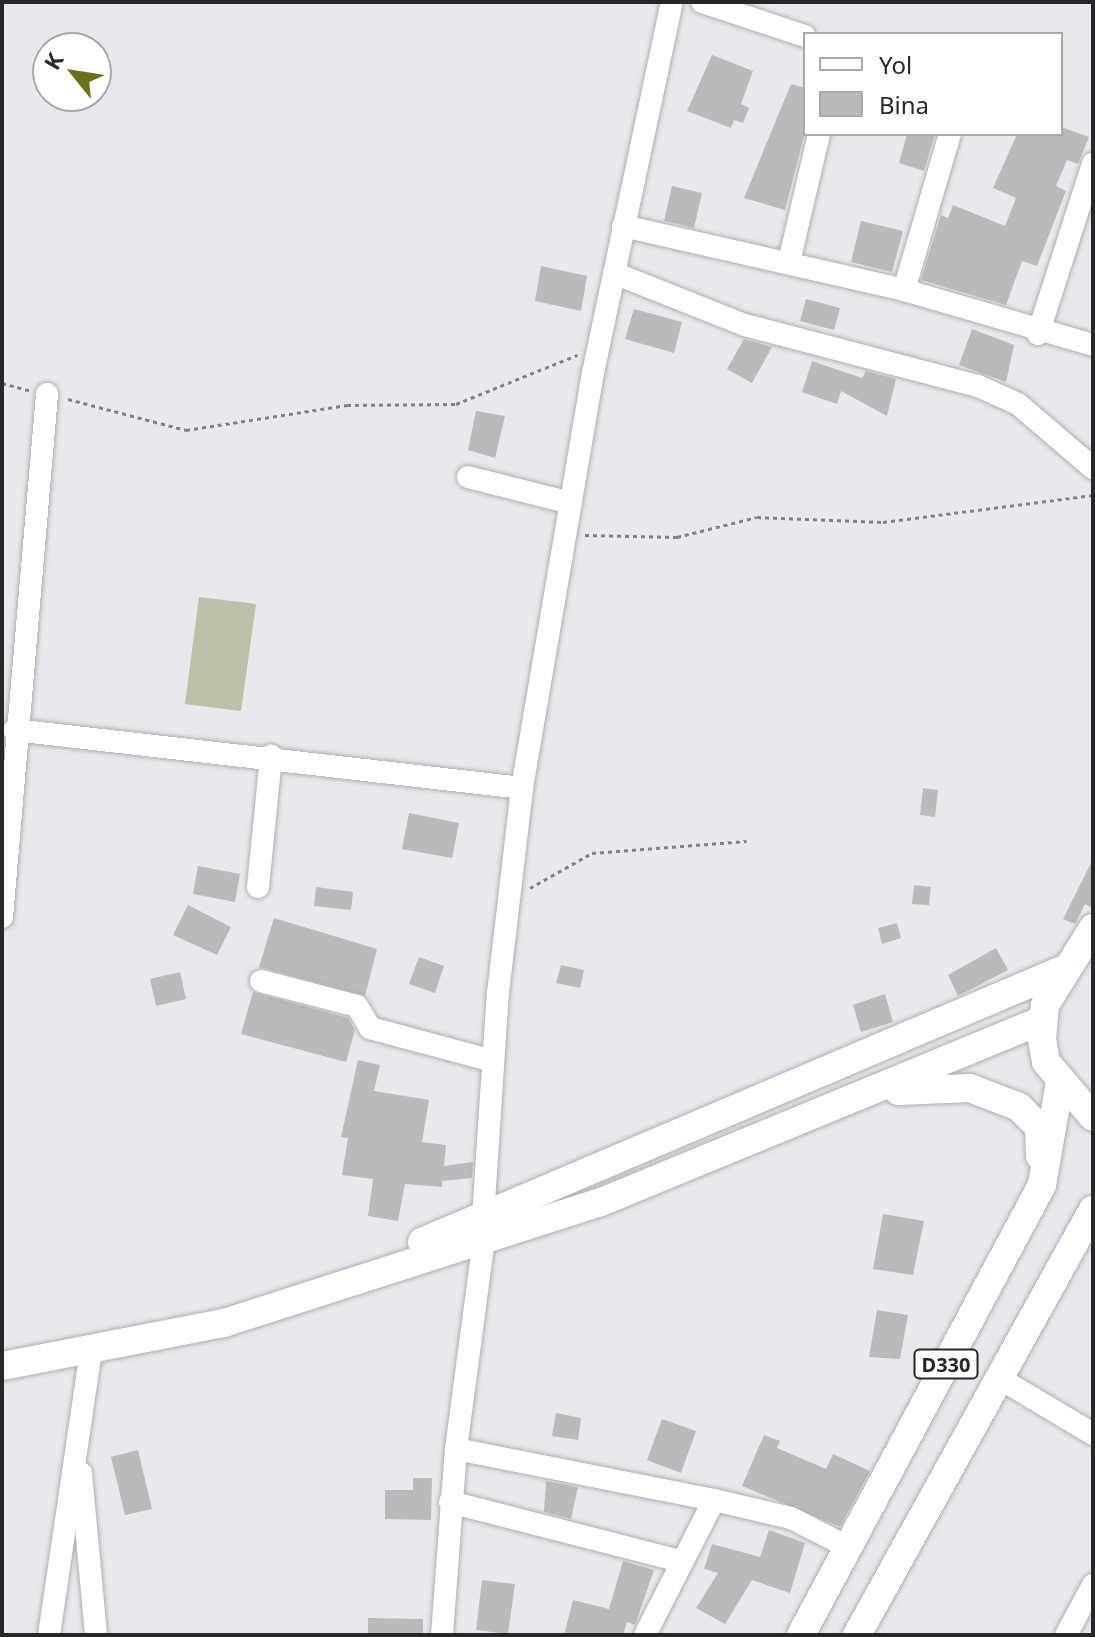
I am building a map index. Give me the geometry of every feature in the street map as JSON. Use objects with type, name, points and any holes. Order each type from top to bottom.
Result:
[{"type":"main road","points":[[1093,928],[1062,970],[1043,1020],[1046,1062],[1093,1117]]},
{"type":"main road","points":[[2,1366],[224,1323],[483,1228],[1062,970]]},
{"type":"main road","points":[[483,1228],[601,1202],[877,1092],[1043,1020]]},
{"type":"main road","name":"D330","points":[[801,1635],[1042,1185],[1060,1082]]},
{"type":"main road","points":[[877,1092],[970,1088],[1019,1107],[1039,1127],[1042,1185]]},
{"type":"main road","name":"D330","points":[[857,1635],[1093,1210]]},
{"type":"street","points":[[442,1635],[450,1502],[483,1228],[493,1061],[522,788],[599,346],[672,2]]},
{"type":"street","points":[[702,2],[803,35]]},
{"type":"street","points":[[789,262],[819,136]]},
{"type":"street","points":[[904,290],[949,136]]},
{"type":"street","points":[[1038,334],[1093,164]]},
{"type":"street","points":[[623,226],[904,290],[1038,334],[1093,345]]},
{"type":"street","points":[[614,273],[745,325],[978,386],[1018,404],[1093,468]]},
{"type":"street","points":[[2,917],[14,730],[47,394]]},
{"type":"street","points":[[468,477],[571,503]]},
{"type":"street","points":[[14,730],[271,756],[522,788]]},
{"type":"street","points":[[258,887],[271,756]]},
{"type":"street","points":[[261,981],[357,1006],[370,1028],[493,1061]]},
{"type":"street","points":[[49,1635],[91,1349]]},
{"type":"street","points":[[999,1378],[1093,1434]]},
{"type":"street","points":[[78,1437],[96,1635]]},
{"type":"street","points":[[456,1449],[791,1518],[848,1547]]},
{"type":"street","points":[[645,1635],[680,1561],[714,1500]]},
{"type":"street","points":[[450,1502],[680,1561]]},
{"type":"street","points":[[1066,1635],[1093,1585]]},
{"type":"path","points":[[2,383],[186,430],[347,405],[456,404],[599,346]]},
{"type":"path","points":[[565,535],[677,537],[757,517],[883,522],[1093,495]]},
{"type":"path","points":[[508,910],[540,879],[592,853],[747,841]]},
{"type":"green space","points":[[199,597],[256,604],[241,711],[185,704]]},
{"type":"building","points":[[712,55],[753,71],[741,104],[749,108],[743,123],[734,120],[731,128],[687,111]]},
{"type":"building","points":[[791,84],[803,87],[804,136],[785,210],[744,198]]},
{"type":"building","points":[[1063,128],[1089,137],[1078,164],[1067,160],[1056,186],[1066,191],[1037,266],[1022,261],[1006,305],[921,280],[941,215],[948,218],[953,205],[1005,226],[1016,198],[993,188],[1016,136],[1063,136]]},
{"type":"building","points":[[906,136],[934,136],[924,171],[899,163]]},
{"type":"building","points":[[672,186],[702,193],[694,228],[664,221]]},
{"type":"building","points":[[861,221],[903,231],[892,272],[851,262]]},
{"type":"building","points":[[541,266],[587,276],[581,311],[535,301]]},
{"type":"building","points":[[806,299],[840,308],[834,330],[800,321]]},
{"type":"building","points":[[634,309],[682,322],[674,353],[625,339]]},
{"type":"building","points":[[972,329],[1014,345],[1006,382],[959,365]]},
{"type":"building","points":[[744,339],[772,347],[752,383],[727,369]]},
{"type":"building","points":[[812,361],[862,378],[866,371],[896,379],[887,416],[841,391],[837,404],[802,392]]},
{"type":"building","points":[[476,411],[505,416],[495,458],[468,450]]},
{"type":"building","points":[[923,788],[938,790],[935,817],[920,815]]},
{"type":"building","points":[[409,813],[459,823],[452,858],[402,849]]},
{"type":"building","points":[[1093,859],[1093,908],[1085,904],[1075,924],[1063,919]]},
{"type":"building","points":[[198,866],[240,874],[235,902],[193,894]]},
{"type":"building","points":[[914,885],[931,887],[929,905],[912,904]]},
{"type":"building","points":[[316,887],[353,892],[351,910],[314,906]]},
{"type":"building","points":[[188,905],[231,927],[217,955],[173,935]]},
{"type":"building","points":[[274,918],[377,949],[365,996],[259,967]]},
{"type":"building","points":[[897,923],[901,938],[882,944],[878,928]]},
{"type":"building","points":[[996,948],[1008,970],[958,996],[948,975]]},
{"type":"building","points":[[419,957],[444,966],[435,993],[409,984]]},
{"type":"building","points":[[561,965],[584,970],[580,988],[556,983]]},
{"type":"building","points":[[180,972],[186,999],[156,1006],[150,979]]},
{"type":"building","points":[[253,992],[348,1018],[355,1030],[346,1062],[241,1034]]},
{"type":"building","points":[[885,994],[893,1022],[861,1032],[853,1005]]},
{"type":"building","points":[[358,1060],[380,1065],[374,1091],[429,1100],[422,1142],[446,1145],[444,1166],[473,1162],[472,1178],[442,1181],[442,1187],[405,1184],[398,1221],[368,1216],[373,1179],[342,1175],[348,1138],[341,1137]]},
{"type":"building","points":[[883,1214],[924,1221],[913,1275],[873,1269]]},
{"type":"building","points":[[877,1310],[908,1315],[900,1359],[869,1357]]},
{"type":"building","points":[[556,1413],[581,1418],[578,1440],[552,1436]]},
{"type":"building","points":[[662,1419],[696,1431],[681,1473],[647,1460]]},
{"type":"building","points":[[764,1435],[780,1441],[777,1448],[826,1469],[833,1454],[870,1471],[840,1527],[742,1486]]},
{"type":"building","points":[[138,1450],[152,1509],[125,1515],[111,1457]]},
{"type":"building","points":[[413,1478],[432,1478],[431,1520],[385,1519],[385,1490],[413,1490]]},
{"type":"building","points":[[546,1481],[578,1487],[571,1519],[544,1512]]},
{"type":"building","points":[[769,1530],[805,1543],[790,1593],[752,1580],[725,1624],[696,1608],[718,1573],[704,1569],[712,1544],[760,1557]]},
{"type":"building","points":[[623,1561],[654,1570],[635,1625],[627,1622],[623,1635],[564,1635],[573,1600],[609,1609]]},
{"type":"building","points":[[482,1580],[515,1584],[508,1634],[476,1630]]},
{"type":"building","points":[[368,1618],[423,1619],[423,1635],[368,1635]]}]
